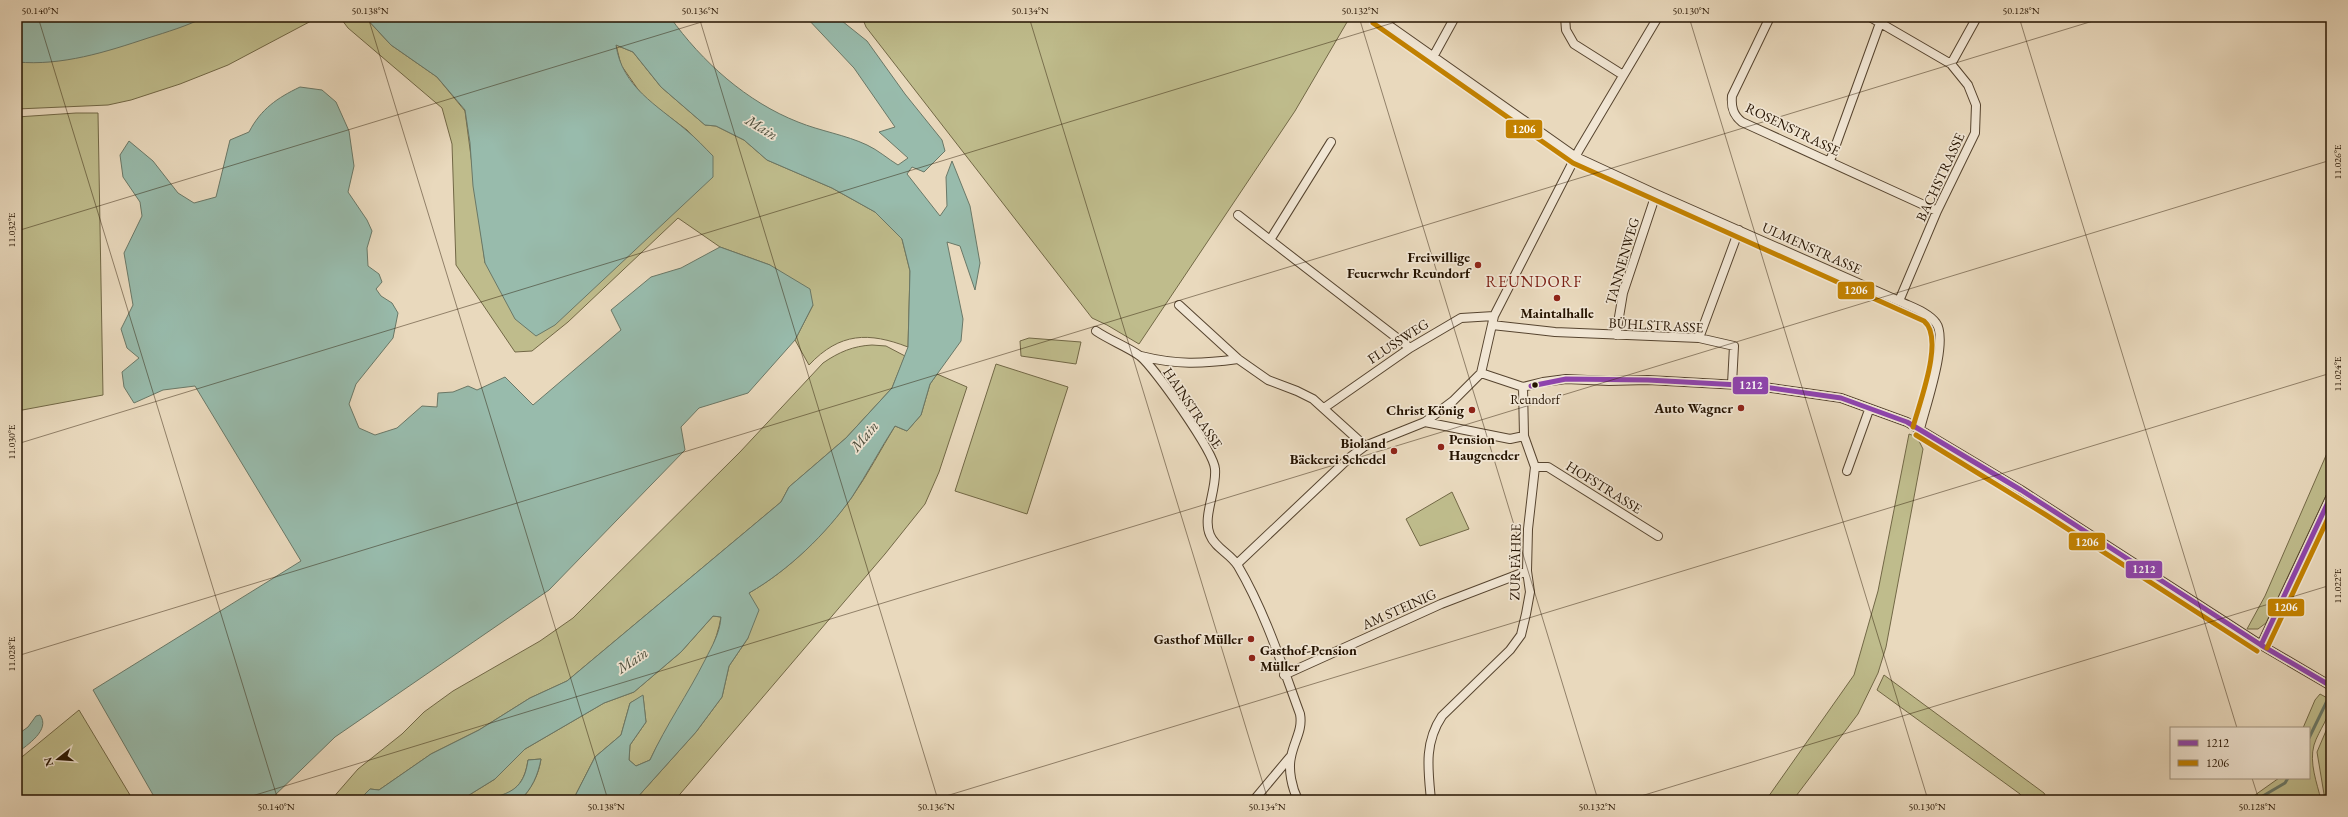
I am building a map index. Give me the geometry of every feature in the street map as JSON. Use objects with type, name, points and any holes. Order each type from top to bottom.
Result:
[{"type":"street","name":"ULMENSTRASSE","points":[[1377,17],[1576,157],[1656,194],[1899,301],[1931,317],[1938,325],[1941,334],[1937,364],[1920,428]]},
{"type":"street","points":[[1433,57],[1456,17]]},
{"type":"street","points":[[1565,17],[1566,30],[1574,44],[1623,75]]},
{"type":"street","points":[[1237,564],[1349,458],[1365,446],[1425,422],[1453,401],[1481,373],[1494,316],[1576,157],[1658,17]]},
{"type":"street","name":"ROSENSTRASSE","points":[[1770,17],[1734,91],[1731,103],[1732,110],[1736,117],[1742,122],[1937,211]]},
{"type":"street","name":"BACHSTRASSE","points":[[1870,17],[1951,64],[1968,85],[1976,105],[1975,133],[1937,211],[1899,301]]},
{"type":"street","points":[[1951,64],[1976,17]]},
{"type":"street","points":[[1830,161],[1880,23]]},
{"type":"street","points":[[1270,240],[1331,142]]},
{"type":"street","name":"TANNENWEG","points":[[1616,335],[1623,293],[1656,194]]},
{"type":"street","points":[[1238,215],[1410,348]]},
{"type":"street","points":[[1699,338],[1739,230]]},
{"type":"street","points":[[1179,305],[1238,359],[1268,380],[1298,391],[1324,408],[1365,446]]},
{"type":"street","name":"FLUSSWEG","points":[[1324,408],[1410,348],[1461,318],[1494,316]]},
{"type":"street","name":"BÜHLSTRASSE","points":[[1492,325],[1555,332],[1699,338],[1734,346],[1732,384]]},
{"type":"street","name":"HAINSTRASSE","points":[[1096,331],[1141,356],[1208,450],[1215,465],[1216,482],[1207,522],[1208,531],[1217,545],[1237,564],[1259,607],[1302,721],[1291,756]]},
{"type":"street","points":[[1141,356],[1166,362],[1200,364],[1238,359]]},
{"type":"street","points":[[1481,373],[1523,388],[1543,382],[1566,379],[1732,384],[1841,398],[1869,410],[1920,428],[2050,509],[2261,645],[2331,686]]},
{"type":"street","name":"ZUR FÄHRE","points":[[1431,800],[1427,763],[1428,745],[1434,727],[1442,716],[1510,650],[1521,634],[1530,592],[1527,571],[1528,529],[1535,467],[1524,436],[1523,388]]},
{"type":"street","points":[[1847,471],[1869,410]]},
{"type":"street","points":[[1425,422],[1510,440],[1524,436]]},
{"type":"street","name":"HOFSTRASSE","points":[[1535,467],[1548,467],[1658,536]]},
{"type":"street","points":[[2261,645],[2331,496]]},
{"type":"street","name":"AM STEINIG","points":[[1284,675],[1441,604],[1527,571]]},
{"type":"street","points":[[1254,800],[1291,756]]},
{"type":"street","points":[[1291,756],[1292,784],[1298,800]]},
{"type":"shaded area","points":[[17,17],[70,17],[44,21]]},
{"type":"shaded area","points":[[205,17],[326,17],[313,20],[228,65],[180,84],[131,100],[108,105],[17,109],[17,62],[23,62]]},
{"type":"shaded area","points":[[326,17],[365,17],[391,45],[437,77],[465,111],[485,263],[712,156],[687,130],[644,98],[621,65],[616,45],[633,52],[661,87],[705,125],[716,126],[744,140],[767,160],[832,188],[875,212],[902,239],[910,271],[908,347],[880,339],[868,337],[856,338],[832,346],[809,365],[795,340],[813,305],[770,265],[720,247],[678,218],[568,322],[532,351],[515,352],[456,265],[452,144],[442,108],[348,28],[342,20]]},
{"type":"shaded area","points":[[862,17],[1350,17],[1295,111],[1139,344],[1092,318],[866,27]]},
{"type":"shaded area","points":[[98,113],[103,395],[17,411],[17,117]]},
{"type":"shaded area","points":[[1029,338],[1081,342],[1076,364],[1021,356],[1020,341]]},
{"type":"shaded area","points":[[872,345],[886,346],[905,356],[892,388],[846,438],[789,487],[781,502],[567,681],[530,698],[479,730],[431,754],[379,790],[370,789],[359,800],[331,800],[358,769],[402,734],[424,712],[453,691],[540,641],[573,618],[740,452],[823,363],[846,350]]},
{"type":"shaded area","points":[[996,364],[1068,387],[1027,514],[955,491]]},
{"type":"shaded area","points":[[937,374],[967,387],[939,472],[925,504],[885,554],[675,800],[635,800],[696,732],[722,697],[729,666],[748,638],[749,593],[778,574],[818,538],[852,497],[895,426],[907,431],[921,415],[930,384]]},
{"type":"shaded area","points":[[1909,434],[1917,437],[1923,449],[1886,647],[1878,673],[1858,714],[1793,800],[1766,800],[1854,675],[1878,591]]},
{"type":"shaded area","points":[[2331,444],[2331,485],[2266,623],[2258,629],[2247,629],[2265,596]]},
{"type":"shaded area","points":[[1452,492],[1469,529],[1420,546],[1406,519]]},
{"type":"shaded area","points":[[2331,511],[2331,521],[2291,596]]},
{"type":"shaded area","points":[[713,616],[721,617],[717,635],[709,654],[701,672],[650,760],[636,766],[629,760],[630,745],[646,722],[643,696],[630,703],[621,735],[595,757],[573,800],[520,800],[534,781],[541,759],[528,760],[525,773],[520,783],[505,795],[495,798],[461,800],[495,779],[525,749],[604,703],[634,692],[681,652]]},
{"type":"shaded area","points":[[1884,675],[2044,793],[2048,800],[2025,800],[2020,794],[1877,690]]},
{"type":"shaded area","points":[[2320,694],[2331,700],[2329,712],[2314,745],[2312,759],[2321,800],[2248,800],[2278,779],[2310,779],[2310,727],[2303,727],[2315,700]]},
{"type":"shaded area","points":[[79,710],[133,800],[17,800],[17,761]]},
{"type":"shaded area","points":[[2331,719],[2331,800],[2325,800],[2317,752]]},
{"type":"water","points":[[17,17],[44,21],[70,17],[205,17],[170,31],[100,53],[67,60],[34,63],[17,62]]},
{"type":"water","name":"Main","points":[[365,17],[670,17],[696,50],[727,79],[744,92],[779,114],[815,128],[850,138],[867,145],[898,165],[908,158],[879,132],[895,127],[854,68],[806,17],[837,17],[867,41],[905,94],[942,140],[945,151],[924,172],[912,167],[907,174],[940,216],[947,206],[946,177],[952,161],[970,206],[980,263],[975,290],[960,246],[947,242],[963,319],[961,341],[930,384],[921,415],[907,431],[895,426],[852,497],[819,538],[778,574],[749,593],[759,610],[748,638],[729,666],[722,697],[696,732],[635,800],[573,800],[595,757],[621,735],[630,703],[643,695],[646,722],[630,745],[629,760],[636,766],[650,760],[710,650],[717,634],[721,617],[713,616],[681,652],[634,692],[604,703],[525,749],[495,779],[461,800],[359,800],[370,789],[379,790],[431,754],[479,730],[530,698],[567,681],[781,502],[789,487],[846,438],[892,388],[908,347],[910,271],[902,239],[875,212],[832,188],[767,160],[744,140],[716,126],[705,125],[661,87],[633,52],[616,45],[625,72],[633,84],[642,94],[693,136],[713,156],[713,177],[555,325],[536,336],[515,319],[485,263],[473,186],[470,143],[465,110],[437,77],[391,45]]},
{"type":"water","points":[[300,87],[322,90],[336,102],[349,131],[354,166],[348,192],[367,220],[372,231],[367,248],[368,266],[379,274],[382,282],[376,289],[381,296],[392,303],[398,313],[393,338],[356,384],[349,404],[359,428],[375,435],[397,428],[422,406],[437,407],[438,393],[453,392],[468,386],[477,390],[505,377],[533,405],[621,330],[611,310],[651,277],[681,268],[720,247],[770,265],[810,289],[813,305],[795,340],[748,393],[699,408],[681,427],[685,450],[549,590],[335,737],[270,800],[156,800],[93,690],[301,561],[195,386],[163,390],[134,403],[124,387],[122,372],[139,358],[127,348],[121,329],[133,305],[124,253],[142,216],[140,202],[123,177],[120,155],[129,141],[153,161],[178,193],[194,203],[216,197],[230,140],[249,132],[259,117],[270,105],[284,95]]},
{"type":"water","points":[[40,715],[43,721],[40,732],[32,741],[17,753],[17,735],[28,727],[36,716]]},
{"type":"water","points":[[541,759],[534,781],[520,800],[485,800],[502,795],[515,788],[523,778],[528,760]]},
{"type":"waterway","points":[[2310,736],[2327,701]]},
{"type":"waterway","points":[[2256,800],[2285,783],[2287,779]]},
{"type":"transit line","name":"1206","points":[[1373,23],[1573,163],[1924,321],[1930,329],[1932,342],[1931,356],[1925,388],[1913,427]]},
{"type":"transit line","name":"1212","points":[[1531,386],[1566,379],[1648,380],[1757,386],[1841,398],[1907,422],[2021,490],[2261,645],[2331,686]]},
{"type":"transit line","name":"1206","points":[[1916,435],[2046,515],[2257,651]]},
{"type":"transit line","name":"1212","points":[[2261,645],[2331,496]]},
{"type":"transit line","name":"1206","points":[[2267,648],[2331,512]]},
{"type":"place","name":"Freiwillige Feuerwehr Reundorf","points":[[1478,265]]},
{"type":"place","name":"Maintalhalle","points":[[1557,298]]},
{"type":"place","name":"Reundorf","points":[[1535,385]]},
{"type":"place","name":"Auto Wagner","points":[[1741,408]]},
{"type":"place","name":"Christ König","points":[[1472,410]]},
{"type":"place","name":"Pension Haugeneder","points":[[1441,447]]},
{"type":"place","name":"Bioland Bäckerei Schedel","points":[[1394,451]]},
{"type":"place","name":"Gasthof Müller","points":[[1251,639]]},
{"type":"place","name":"Gasthof-Pension Müller","points":[[1252,658]]},
{"type":"district","name":"REUNDORF","points":[[1534,281]]}]
